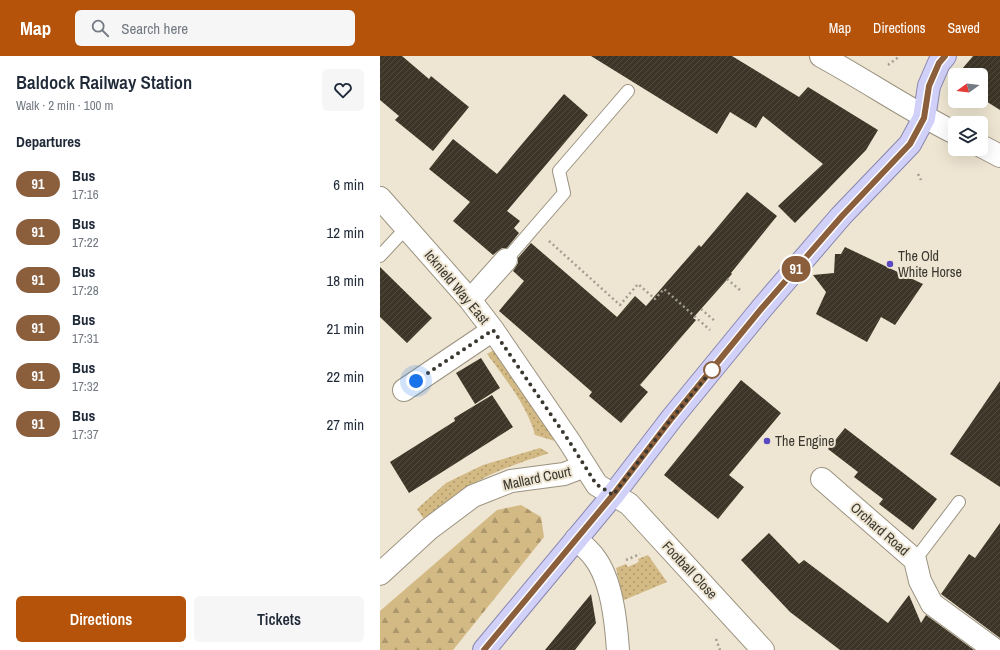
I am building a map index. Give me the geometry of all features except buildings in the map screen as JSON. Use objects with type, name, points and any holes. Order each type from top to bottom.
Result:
[{"type":"main road","points":[[484,650],[613,495],[672,418],[762,308],[842,216],[910,144],[924,118],[929,86],[939,63],[945,56]]},
{"type":"street","points":[[821,56],[854,74],[924,118],[948,130]]},
{"type":"street","points":[[988,150],[1000,156]]},
{"type":"street","name":"Icknield Way East","points":[[380,198],[470,300],[493,330],[569,441],[596,484],[613,495]]},
{"type":"street","points":[[470,300],[506,260]]},
{"type":"street","points":[[404,390],[493,330]]},
{"type":"street","name":"Mallard Court","points":[[380,574],[429,529],[473,496],[511,481],[564,474],[585,466]]},
{"type":"street","name":"Orchard Road","points":[[822,479],[915,560],[920,581],[932,604],[995,650]]},
{"type":"street","name":"Football Close","points":[[613,495],[629,504],[763,650]]},
{"type":"street","points":[[576,539],[594,557],[602,570],[609,590],[616,623],[618,650]]},
{"type":"lane","points":[[506,260],[564,193],[559,171],[628,91]]},
{"type":"lane","points":[[380,256],[407,227]]},
{"type":"lane","points":[[915,560],[959,502]]},
{"type":"path","points":[[888,65],[900,56]]},
{"type":"path","points":[[918,174],[921,180]]},
{"type":"path","points":[[533,228],[620,305],[638,284],[655,299],[664,289],[715,334]]},
{"type":"path","points":[[727,279],[741,291]]},
{"type":"path","points":[[701,309],[716,322]]},
{"type":"path","points":[[602,570],[665,544]]},
{"type":"green space","points":[[494,350],[533,397],[555,441],[535,435],[532,424],[521,403],[508,382],[487,354]]},
{"type":"green space","points":[[540,448],[549,453],[496,472],[480,480],[424,519],[417,509],[446,483],[483,465]]},
{"type":"green space","points":[[521,505],[541,517],[544,537],[453,650],[380,650],[380,611],[497,510]]},
{"type":"green space","points":[[648,555],[667,582],[624,600],[616,568],[626,564],[628,567],[639,562],[638,559]]},
{"type":"bus line","name":"91","points":[[484,650],[613,495],[672,418],[762,308],[842,216],[910,144],[924,118],[929,86],[939,63],[945,56]]},
{"type":"place","name":"The Old White Horse","points":[[890,264]]},
{"type":"place","name":"The Engine","points":[[767,441]]},
{"type":"route","points":[[416,381],[493,330],[569,441],[596,484],[613,495],[672,418],[712,370]]}]
